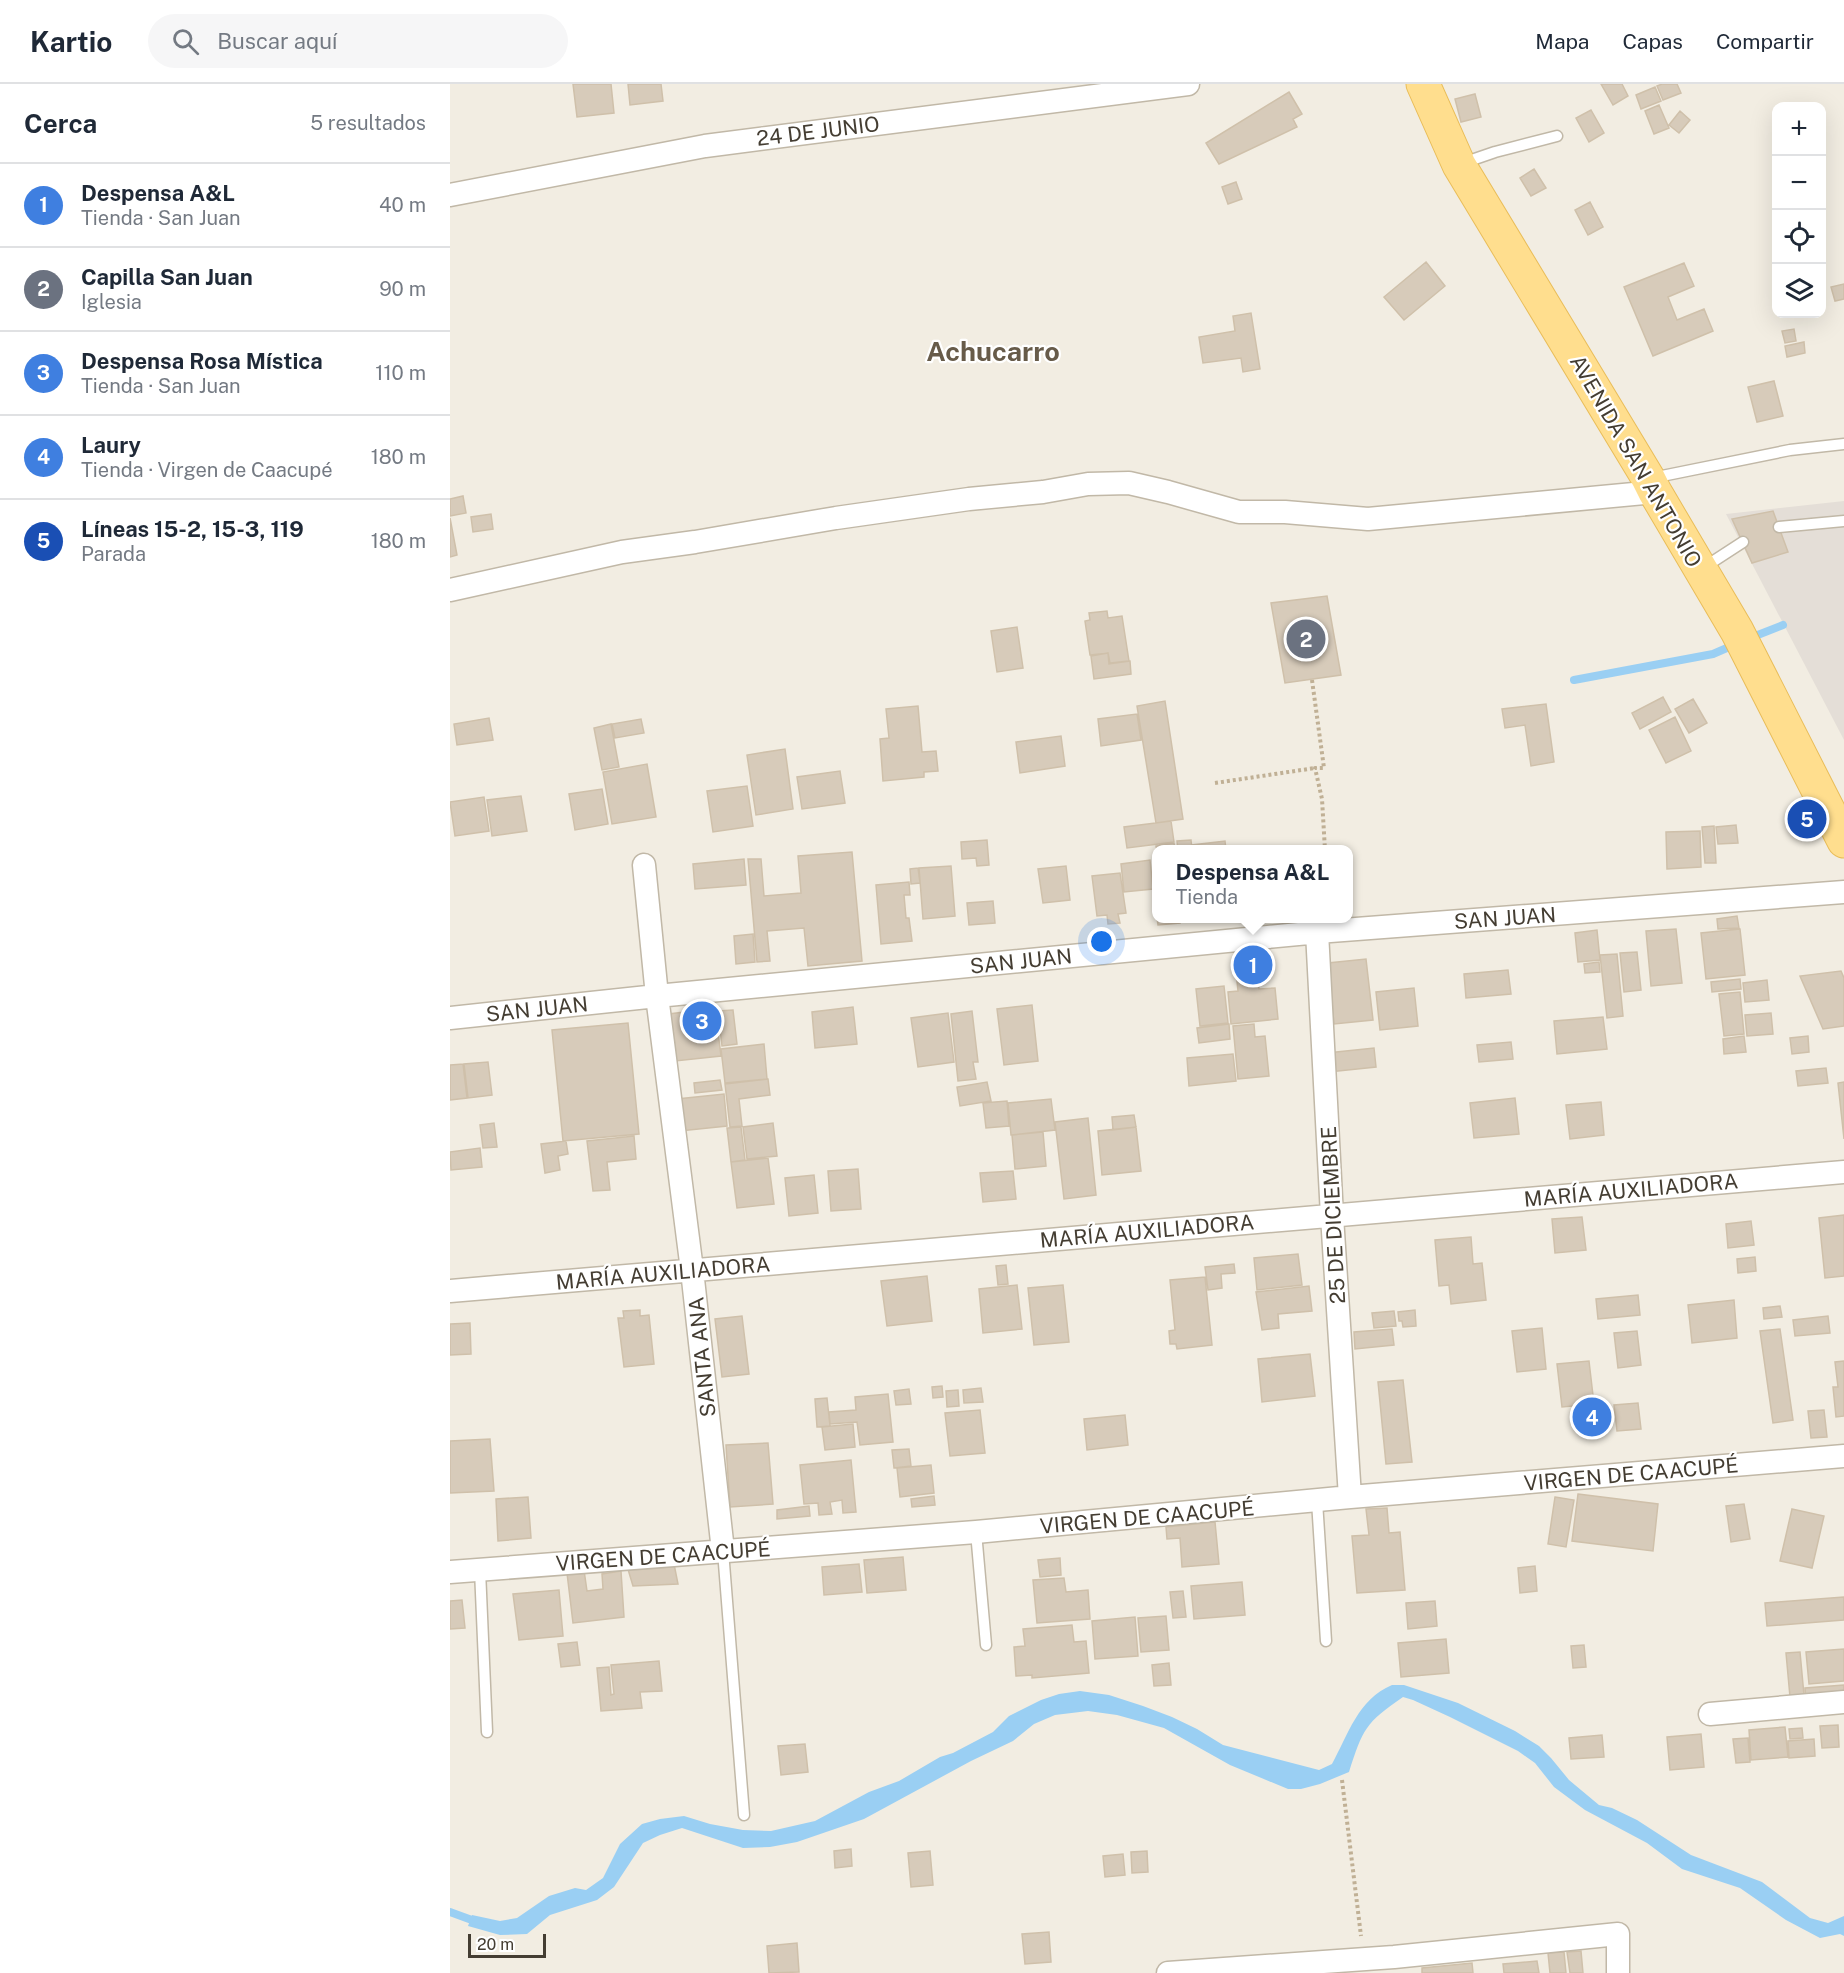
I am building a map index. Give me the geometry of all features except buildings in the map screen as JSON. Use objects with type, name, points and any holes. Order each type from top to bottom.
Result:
[{"type":"main road","name":"AVENIDA SAN ANTONIO","points":[[1423,84],[1460,165],[1652,485],[1743,643],[1844,841]]},
{"type":"street","name":"24 DE JUNIO","points":[[450,195],[705,146],[1188,84]]},
{"type":"street","points":[[450,590],[622,552],[836,518],[969,499],[1043,492],[1088,484],[1129,483],[1239,512],[1285,512],[1368,519],[1652,485]]},
{"type":"street","name":"SANTA ANA","points":[[644,865],[657,996],[692,1270],[723,1551]]},
{"type":"street","name":"SAN JUAN","points":[[450,1018],[1317,932],[1844,892]]},
{"type":"street","name":"25 DE DICIEMBRE","points":[[1317,932],[1350,1497]]},
{"type":"street","name":"MARÍA AUXILIADORA","points":[[450,1292],[1844,1172]]},
{"type":"street","name":"VIRGEN DE CAACUPÉ","points":[[450,1572],[976,1532],[1317,1502],[1350,1497],[1844,1456]]},
{"type":"street","points":[[1710,1714],[1844,1702]]},
{"type":"street","points":[[1168,1973],[1363,1958],[1394,1965],[1618,1934],[1618,1973]]},
{"type":"lane","points":[[1460,165],[1495,152],[1557,136]]},
{"type":"lane","points":[[1652,485],[1790,450],[1844,444]]},
{"type":"lane","points":[[1779,528],[1844,521]]},
{"type":"lane","points":[[1701,570],[1743,542]]},
{"type":"lane","points":[[1317,1502],[1326,1641]]},
{"type":"lane","points":[[976,1532],[986,1645]]},
{"type":"lane","name":"SANTA ANA","points":[[723,1551],[744,1815]]},
{"type":"lane","points":[[480,1570],[487,1732]]},
{"type":"path","points":[[1215,783],[1324,768],[1312,680]]},
{"type":"path","points":[[1314,768],[1322,799],[1324,845]]},
{"type":"path","points":[[1342,1780],[1363,1958]]},
{"type":"shaded area","points":[[1844,501],[1844,740],[1726,514]]},
{"type":"water","points":[[1392,1685],[1404,1685],[1458,1703],[1515,1731],[1539,1746],[1569,1780],[1599,1805],[1612,1808],[1637,1820],[1691,1855],[1762,1882],[1810,1918],[1828,1923],[1844,1916],[1844,1936],[1840,1934],[1820,1938],[1786,1920],[1740,1888],[1682,1869],[1647,1843],[1585,1810],[1554,1787],[1535,1763],[1518,1751],[1450,1717],[1403,1697],[1380,1714],[1367,1728],[1349,1772],[1301,1789],[1288,1789],[1230,1765],[1164,1728],[1117,1715],[1088,1711],[1055,1715],[1034,1724],[1013,1741],[864,1819],[797,1842],[770,1847],[743,1848],[682,1828],[643,1843],[614,1887],[597,1900],[550,1915],[527,1934],[500,1935],[468,1926],[472,1915],[500,1921],[517,1918],[549,1896],[575,1888],[586,1890],[603,1878],[620,1844],[642,1824],[684,1816],[743,1830],[771,1831],[815,1821],[993,1732],[1009,1716],[1059,1694],[1080,1691],[1109,1695],[1172,1717],[1223,1745],[1319,1770],[1332,1764],[1362,1709],[1380,1691]]},
{"type":"waterway","points":[[1750,638],[1783,625]]},
{"type":"waterway","points":[[1574,680],[1713,654],[1736,644]]},
{"type":"waterway","points":[[450,1912],[480,1923]]},
{"type":"place","name":"Capilla San Juan","points":[[1306,639]]},
{"type":"place","name":"Líneas 15-2, 15-3, 119","points":[[1807,819]]},
{"type":"place","name":"Despensa A&L","points":[[1253,965]]},
{"type":"place","name":"Despensa Rosa Mística","points":[[702,1021]]},
{"type":"place","name":"Laury","points":[[1592,1417]]},
{"type":"district","name":"Achucarro","points":[[993,351]]}]
